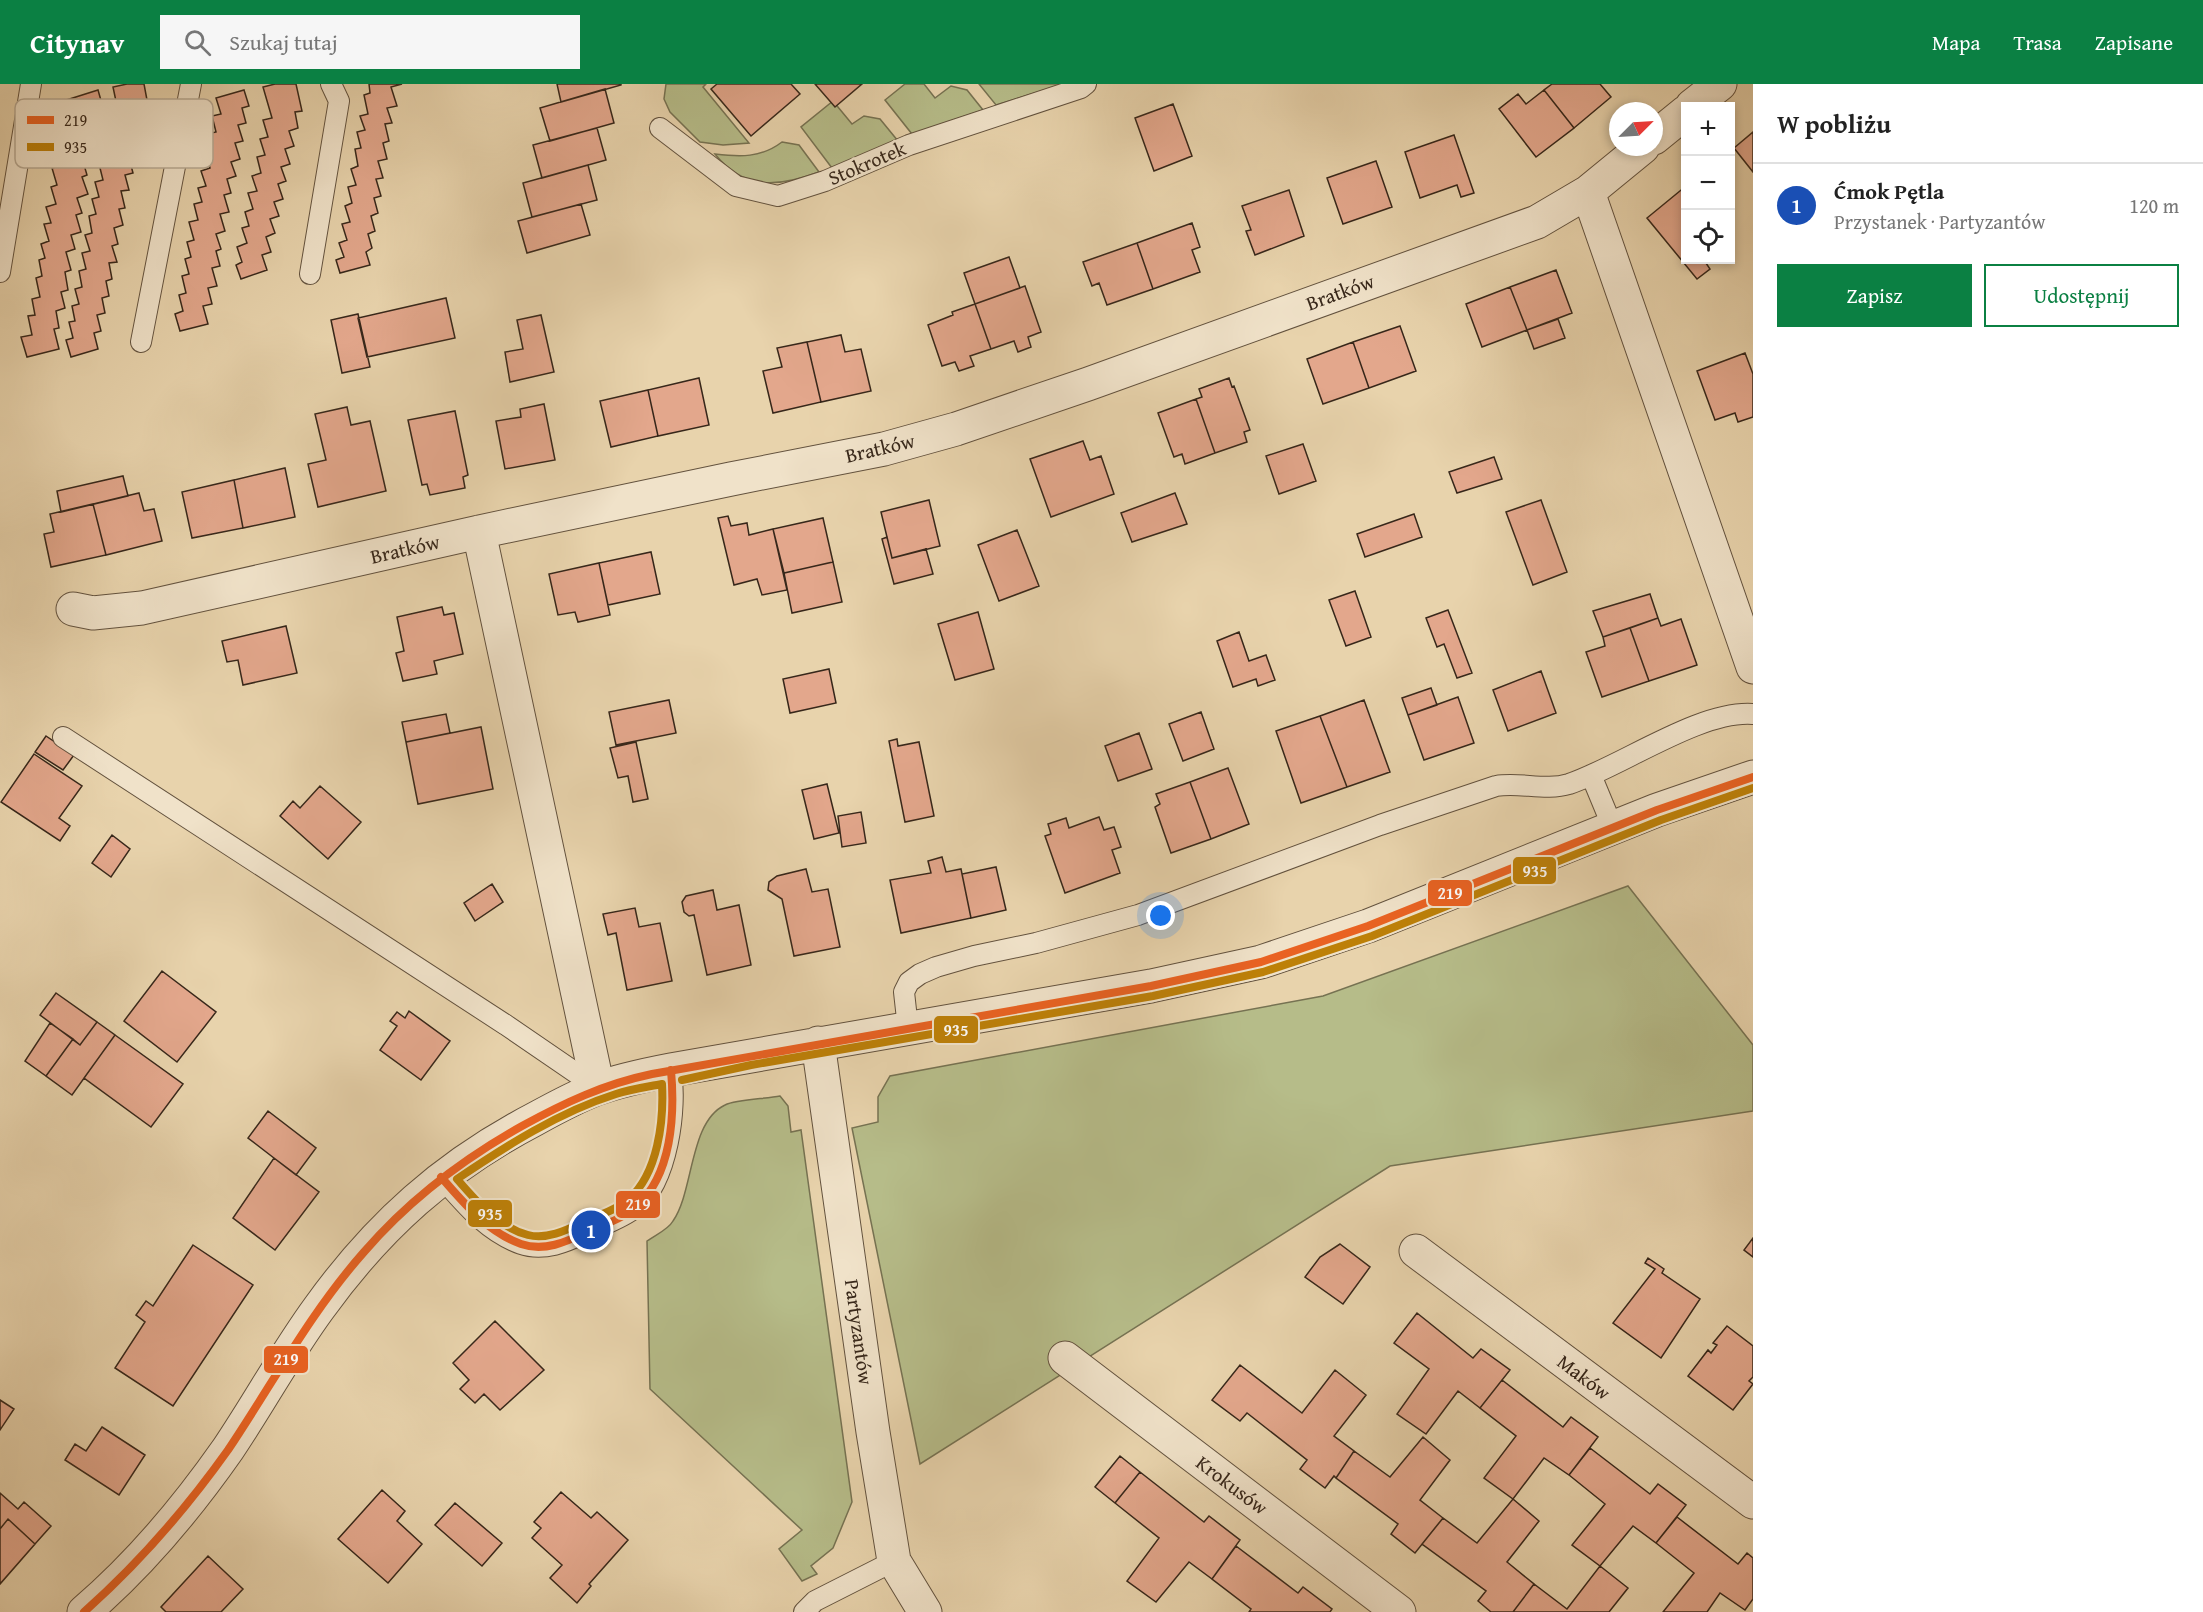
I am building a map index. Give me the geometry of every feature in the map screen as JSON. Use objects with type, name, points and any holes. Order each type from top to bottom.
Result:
[{"type":"street","points":[[1697,102],[1720,84]]},
{"type":"street","points":[[1663,131],[1681,116]]},
{"type":"street","name":"Bratków","points":[[73,609],[93,613],[142,608],[731,478],[884,449],[956,429],[1088,384],[1537,222],[1588,192],[1631,156]]},
{"type":"street","points":[[1588,192],[1753,667]]},
{"type":"street","points":[[479,532],[598,1089]]},
{"type":"street","points":[[84,1612],[171,1526],[228,1449],[318,1309],[360,1254],[386,1226],[441,1177],[482,1148],[579,1096],[636,1077],[671,1070],[1151,986],[1261,962],[1368,926],[1697,795],[1753,777]]},
{"type":"street","name":"Partyzantów","points":[[818,1043],[873,1432],[894,1561],[925,1612]]},
{"type":"street","name":"Maków","points":[[1416,1251],[1753,1502]]},
{"type":"street","name":"Krokusów","points":[[1065,1358],[1399,1612]]},
{"type":"lane","points":[[29,99],[31,84]]},
{"type":"lane","points":[[188,99],[191,84]]},
{"type":"lane","points":[[310,274],[339,101],[331,84]]},
{"type":"lane","name":"Stokrotek","points":[[660,128],[736,186],[778,196],[825,181],[909,145],[1081,88],[1086,84]]},
{"type":"lane","points":[[0,272],[17,168]]},
{"type":"lane","points":[[141,342],[175,168]]},
{"type":"lane","points":[[908,1028],[904,992],[909,982],[936,967],[1138,915],[1380,825],[1496,786],[1509,784],[1548,787],[1567,784],[1709,721],[1740,713],[1753,714]]},
{"type":"lane","points":[[63,737],[548,1053],[598,1089]]},
{"type":"lane","points":[[1591,775],[1613,828]]},
{"type":"lane","points":[[441,1177],[476,1216],[500,1234],[523,1245],[540,1247],[562,1244],[634,1209],[647,1196],[658,1178],[662,1164],[673,1103],[671,1070]]},
{"type":"lane","points":[[804,1612],[815,1601],[894,1561]]},
{"type":"green space","points":[[666,84],[706,84],[703,87],[749,143],[723,145],[700,142],[670,112],[664,99]]},
{"type":"green space","points":[[905,84],[924,84],[935,98],[951,86],[967,90],[983,110],[912,134],[885,100]]},
{"type":"green space","points":[[979,84],[1064,84],[996,105]]},
{"type":"green space","points":[[833,101],[852,124],[864,116],[880,119],[898,141],[832,168],[801,127]]},
{"type":"green space","points":[[782,142],[799,145],[819,172],[776,183],[750,180],[738,175],[715,154],[733,156],[758,154]]},
{"type":"green space","points":[[1628,886],[1753,1045],[1753,1111],[1390,1166],[920,1464],[852,1128],[878,1122],[878,1097],[890,1076],[1323,996]]},
{"type":"green space","points":[[780,1096],[788,1106],[791,1132],[801,1130],[852,1502],[833,1548],[811,1566],[817,1574],[802,1581],[779,1549],[802,1530],[650,1389],[647,1241],[668,1227],[680,1208],[698,1141],[713,1114],[730,1103]]},
{"type":"building","points":[[144,84],[147,99],[116,99],[113,87]]},
{"type":"building","points":[[275,84],[296,84],[302,111],[295,112],[298,128],[289,131],[294,146],[285,149],[290,164],[281,167],[286,181],[278,184],[283,199],[274,202],[279,216],[270,219],[275,233],[266,237],[271,252],[262,255],[267,270],[241,279],[236,265],[242,262],[237,247],[247,243],[242,228],[249,226],[245,212],[253,209],[248,193],[257,191],[252,176],[261,173],[257,157],[265,155],[260,139],[268,137],[263,120],[272,118],[263,87]]},
{"type":"building","points":[[369,84],[402,84],[391,87],[397,106],[387,108],[392,123],[385,124],[389,141],[383,143],[387,159],[378,161],[383,178],[376,179],[381,196],[374,198],[378,213],[371,216],[375,231],[368,234],[372,248],[366,252],[370,265],[340,273],[336,260],[344,257],[339,243],[347,240],[342,224],[350,222],[345,206],[352,203],[348,187],[356,185],[351,169],[358,166],[355,149],[361,148],[357,132],[365,130],[360,116],[368,114],[364,95],[370,93]]},
{"type":"building","points":[[557,84],[621,84],[621,85],[561,102]]},
{"type":"building","points":[[717,84],[791,84],[800,94],[751,136],[711,89]]},
{"type":"building","points":[[815,84],[862,84],[835,107]]},
{"type":"building","points":[[1552,84],[1600,84],[1611,97],[1574,128],[1544,90]]},
{"type":"building","points":[[605,89],[614,123],[550,141],[540,108]]},
{"type":"building","points":[[98,90],[101,99],[70,99]]},
{"type":"building","points":[[244,90],[249,106],[242,108],[246,123],[238,125],[243,141],[235,143],[240,159],[231,162],[236,176],[227,179],[231,193],[224,195],[229,212],[220,214],[225,231],[216,234],[221,249],[216,251],[220,266],[212,268],[217,286],[208,288],[212,304],[203,306],[208,324],[180,331],[175,314],[183,311],[179,295],[186,293],[182,276],[189,274],[185,259],[191,257],[187,242],[194,240],[189,222],[198,220],[194,204],[202,202],[198,188],[206,186],[201,171],[213,168],[213,133],[216,132],[213,116],[221,114],[216,98]]},
{"type":"building","points":[[1544,90],[1574,128],[1536,157],[1499,109],[1518,94],[1526,104]]},
{"type":"building","points":[[1173,104],[1192,156],[1154,171],[1135,118]]},
{"type":"building","points":[[597,128],[606,160],[542,178],[533,145]]},
{"type":"building","points":[[1753,132],[1753,172],[1735,149]]},
{"type":"building","points":[[1454,135],[1474,193],[1461,197],[1457,185],[1420,198],[1405,152]]},
{"type":"building","points":[[1376,161],[1392,207],[1343,224],[1327,178]]},
{"type":"building","points":[[588,165],[597,200],[532,217],[523,183]]},
{"type":"building","points":[[52,168],[85,168],[87,175],[82,177],[88,194],[77,198],[82,213],[76,215],[81,232],[71,235],[75,249],[66,252],[71,270],[65,272],[68,290],[61,292],[65,308],[56,311],[59,328],[54,329],[59,349],[27,357],[21,337],[32,335],[28,316],[35,315],[32,299],[40,297],[36,278],[42,276],[39,260],[45,258],[41,244],[49,241],[44,224],[51,223],[46,207],[56,204],[51,187],[57,185]]},
{"type":"building","points":[[100,168],[132,168],[133,173],[125,175],[129,190],[121,191],[125,208],[119,209],[123,225],[114,228],[118,244],[112,246],[117,262],[109,263],[112,279],[106,281],[109,296],[102,298],[105,313],[97,315],[101,331],[94,333],[98,349],[71,357],[66,340],[73,338],[69,322],[75,321],[72,306],[79,304],[75,289],[82,287],[79,271],[86,269],[82,253],[90,251],[85,235],[92,233],[89,216],[96,214],[92,199],[99,197],[95,182],[103,180]]},
{"type":"building","points":[[1289,190],[1304,236],[1255,255],[1246,231],[1251,230],[1242,206]]},
{"type":"building","points":[[1681,190],[1681,259],[1647,218]]},
{"type":"building","points":[[581,204],[590,235],[527,253],[518,221]]},
{"type":"building","points":[[1192,223],[1200,247],[1192,250],[1200,272],[1153,289],[1137,243]]},
{"type":"building","points":[[1137,243],[1153,289],[1107,305],[1099,283],[1092,286],[1083,262]]},
{"type":"building","points":[[1009,257],[1020,288],[975,304],[964,273]]},
{"type":"building","points":[[1685,264],[1707,264],[1710,269],[1697,279]]},
{"type":"building","points":[[1556,270],[1572,313],[1527,330],[1510,287]]},
{"type":"building","points":[[1025,286],[1041,332],[1028,337],[1031,347],[1018,352],[1014,341],[991,349],[975,304]]},
{"type":"building","points":[[1510,287],[1527,330],[1482,347],[1466,304]]},
{"type":"building","points":[[446,298],[455,338],[367,357],[358,318]]},
{"type":"building","points":[[975,304],[991,349],[970,356],[974,366],[959,371],[955,362],[942,366],[928,325],[953,315],[952,312]]},
{"type":"building","points":[[358,314],[370,367],[342,373],[331,320]]},
{"type":"building","points":[[541,315],[554,372],[510,382],[505,352],[523,349],[517,320]]},
{"type":"building","points":[[1558,319],[1565,338],[1534,349],[1527,330]]},
{"type":"building","points":[[1400,326],[1416,371],[1369,388],[1353,342]]},
{"type":"building","points":[[841,335],[845,352],[861,349],[871,391],[821,402],[807,342]]},
{"type":"building","points":[[807,342],[821,402],[773,413],[763,371],[782,367],[777,348]]},
{"type":"building","points":[[1353,342],[1369,388],[1323,404],[1307,359]]},
{"type":"building","points":[[1745,353],[1753,374],[1753,417],[1738,422],[1735,413],[1715,420],[1697,371]]},
{"type":"building","points":[[699,378],[709,425],[658,436],[648,390]]},
{"type":"building","points":[[1229,378],[1250,430],[1244,432],[1247,442],[1215,453],[1196,399],[1202,397],[1199,389]]},
{"type":"building","points":[[648,390],[658,436],[611,447],[600,401]]},
{"type":"building","points":[[1196,399],[1215,453],[1185,464],[1182,454],[1174,457],[1158,413]]},
{"type":"building","points":[[544,404],[555,460],[505,469],[496,421],[521,417],[520,409]]},
{"type":"building","points":[[347,407],[351,425],[370,421],[386,491],[318,507],[308,464],[326,460],[315,414]]},
{"type":"building","points":[[455,411],[468,475],[463,477],[465,488],[430,495],[427,484],[422,485],[408,420]]},
{"type":"building","points":[[1083,441],[1090,460],[1101,456],[1114,494],[1051,517],[1030,459]]},
{"type":"building","points":[[1303,444],[1316,481],[1279,494],[1266,456]]},
{"type":"building","points":[[1494,457],[1502,479],[1457,493],[1449,472]]},
{"type":"building","points":[[285,468],[295,517],[243,528],[234,480]]},
{"type":"building","points":[[123,476],[128,496],[61,512],[57,491]]},
{"type":"building","points":[[234,480],[243,528],[192,538],[182,492]]},
{"type":"building","points":[[139,493],[144,511],[154,509],[162,541],[106,555],[93,504]]},
{"type":"building","points":[[1175,493],[1187,524],[1132,542],[1121,513]]},
{"type":"building","points":[[929,500],[940,546],[892,558],[881,512]]},
{"type":"building","points":[[1541,500],[1567,572],[1533,585],[1506,512]]},
{"type":"building","points":[[93,504],[106,555],[51,567],[44,534],[54,532],[50,514]]},
{"type":"building","points":[[1414,514],[1422,537],[1365,557],[1357,534]]},
{"type":"building","points":[[728,516],[731,526],[747,523],[749,535],[773,529],[787,590],[762,595],[757,579],[734,585],[718,518]]},
{"type":"building","points":[[823,518],[833,562],[784,573],[773,529]]},
{"type":"building","points":[[1017,530],[1039,586],[999,601],[978,545]]},
{"type":"building","points":[[887,537],[892,558],[926,549],[933,574],[894,584],[882,539]]},
{"type":"building","points":[[651,552],[660,594],[608,605],[599,563]]},
{"type":"building","points":[[833,562],[842,602],[792,613],[784,573]]},
{"type":"building","points":[[599,563],[610,615],[578,622],[575,612],[558,615],[549,574]]},
{"type":"building","points":[[1355,591],[1371,637],[1346,646],[1329,600]]},
{"type":"building","points":[[1650,594],[1658,618],[1603,637],[1593,611]]},
{"type":"building","points":[[442,607],[444,615],[454,613],[463,654],[434,661],[437,674],[403,681],[396,653],[404,651],[397,617]]},
{"type":"building","points":[[1448,610],[1472,673],[1457,678],[1444,644],[1437,647],[1426,618]]},
{"type":"building","points":[[978,612],[994,669],[955,680],[938,624]]},
{"type":"building","points":[[1658,618],[1661,626],[1681,619],[1697,665],[1649,681],[1630,628]]},
{"type":"building","points":[[286,626],[297,673],[243,685],[238,660],[227,662],[222,641]]},
{"type":"building","points":[[1630,628],[1649,681],[1602,697],[1586,652],[1605,646],[1603,637]]},
{"type":"building","points":[[1239,632],[1249,661],[1266,655],[1275,680],[1258,686],[1256,679],[1233,687],[1217,641]]},
{"type":"building","points":[[829,669],[836,703],[790,713],[783,679]]},
{"type":"building","points":[[1541,671],[1556,713],[1508,731],[1493,690]]},
{"type":"building","points":[[1431,688],[1437,705],[1408,715],[1402,698]]},
{"type":"building","points":[[1458,697],[1474,743],[1424,760],[1408,715]]},
{"type":"building","points":[[669,700],[676,733],[616,745],[609,712]]},
{"type":"building","points":[[1364,700],[1390,772],[1347,787],[1320,716]]},
{"type":"building","points":[[1201,712],[1214,749],[1183,761],[1169,724]]},
{"type":"building","points":[[446,714],[450,733],[406,742],[402,722]]},
{"type":"building","points":[[1320,716],[1347,787],[1301,803],[1276,731]]},
{"type":"building","points":[[481,727],[493,789],[418,804],[406,742]]},
{"type":"building","points":[[1139,733],[1152,769],[1118,781],[1105,746]]},
{"type":"building","points":[[46,736],[74,755],[63,770],[35,752]]},
{"type":"building","points":[[897,739],[898,746],[919,742],[934,816],[905,822],[889,741]]},
{"type":"building","points":[[636,742],[648,799],[633,802],[628,776],[618,778],[610,748]]},
{"type":"building","points":[[34,754],[82,786],[59,818],[70,826],[60,841],[1,802]]},
{"type":"building","points":[[1228,768],[1249,824],[1211,839],[1190,782]]},
{"type":"building","points":[[1190,782],[1211,839],[1171,853],[1155,807],[1160,804],[1156,794]]},
{"type":"building","points":[[827,784],[839,833],[814,839],[802,790]]},
{"type":"building","points":[[320,786],[361,822],[328,859],[280,816],[293,801],[300,808]]},
{"type":"building","points":[[861,812],[866,843],[842,847],[838,816]]},
{"type":"building","points":[[1099,817],[1104,830],[1114,827],[1121,847],[1112,850],[1120,873],[1065,893],[1045,836],[1051,834],[1048,824],[1066,818],[1069,828]]},
{"type":"building","points":[[112,835],[130,849],[111,877],[92,863]]},
{"type":"building","points":[[942,857],[946,872],[961,869],[971,918],[901,933],[890,880],[931,873],[928,861]]},
{"type":"building","points":[[996,867],[1006,910],[971,918],[962,874]]},
{"type":"building","points":[[806,869],[812,892],[828,889],[840,947],[794,956],[782,899],[768,890],[769,882],[777,876]]},
{"type":"building","points":[[492,884],[503,902],[475,921],[464,903]]},
{"type":"building","points":[[713,890],[717,910],[739,905],[751,965],[707,975],[694,915],[689,916],[684,912],[682,902],[686,896]]},
{"type":"building","points":[[635,908],[639,927],[660,923],[672,981],[627,990],[616,933],[608,935],[603,914]]},
{"type":"building","points":[[162,971],[216,1012],[177,1062],[124,1021]]},
{"type":"building","points":[[56,993],[97,1022],[80,1045],[40,1015]]},
{"type":"building","points":[[409,1011],[450,1041],[421,1080],[380,1050],[397,1026],[390,1021],[397,1012],[405,1018]]},
{"type":"building","points":[[97,1022],[115,1035],[72,1095],[46,1076],[73,1039],[80,1045]]},
{"type":"building","points":[[50,1023],[73,1039],[46,1076],[25,1061]]},
{"type":"building","points":[[115,1035],[183,1084],[151,1127],[84,1078]]},
{"type":"building","points":[[268,1111],[316,1148],[296,1175],[248,1138]]},
{"type":"building","points":[[274,1158],[319,1192],[275,1250],[233,1218]]},
{"type":"building","points":[[1753,1238],[1753,1257],[1744,1250]]},
{"type":"building","points":[[1340,1244],[1370,1267],[1343,1304],[1305,1277],[1320,1257]]},
{"type":"building","points":[[193,1245],[253,1285],[173,1406],[115,1368],[145,1322],[136,1315],[146,1301],[153,1306]]},
{"type":"building","points":[[1648,1258],[1664,1269],[1662,1273],[1700,1299],[1661,1358],[1613,1323],[1655,1269],[1645,1263]]},
{"type":"building","points":[[1417,1313],[1473,1358],[1481,1349],[1510,1370],[1480,1408],[1458,1391],[1426,1434],[1397,1414],[1429,1369],[1394,1343]]},
{"type":"building","points":[[495,1321],[544,1370],[500,1410],[484,1394],[475,1403],[460,1389],[469,1380],[453,1363]]},
{"type":"building","points":[[1727,1326],[1753,1346],[1753,1377],[1749,1381],[1753,1384],[1733,1410],[1688,1376],[1708,1350],[1711,1353],[1717,1345],[1713,1343]]},
{"type":"building","points":[[1240,1365],[1302,1413],[1335,1370],[1366,1395],[1334,1436],[1354,1451],[1336,1478],[1334,1476],[1325,1488],[1300,1469],[1307,1460],[1247,1413],[1240,1421],[1212,1400]]},
{"type":"building","points":[[1502,1380],[1563,1427],[1571,1417],[1598,1437],[1569,1475],[1544,1458],[1513,1499],[1484,1478],[1516,1436],[1480,1408]]},
{"type":"building","points":[[0,1400],[14,1409],[0,1430]]},
{"type":"building","points":[[102,1427],[145,1455],[119,1495],[65,1460],[75,1444],[86,1451]]},
{"type":"building","points":[[1423,1437],[1450,1460],[1420,1500],[1443,1518],[1415,1553],[1391,1534],[1398,1524],[1336,1478],[1354,1451],[1390,1477]]},
{"type":"building","points":[[1590,1448],[1650,1494],[1658,1484],[1686,1505],[1656,1543],[1633,1526],[1600,1566],[1572,1545],[1605,1504],[1569,1475]]},
{"type":"building","points":[[1120,1456],[1140,1472],[1115,1503],[1095,1487]]},
{"type":"building","points":[[1140,1472],[1204,1522],[1209,1516],[1240,1540],[1212,1579],[1189,1562],[1156,1602],[1127,1581],[1159,1538],[1115,1503]]},
{"type":"building","points":[[382,1490],[405,1511],[397,1521],[422,1544],[388,1583],[338,1539]]},
{"type":"building","points":[[561,1492],[591,1518],[597,1512],[628,1540],[589,1584],[591,1586],[577,1603],[550,1578],[562,1565],[532,1538],[541,1528],[534,1522]]},
{"type":"building","points":[[0,1493],[18,1509],[24,1502],[51,1526],[35,1544],[8,1519],[0,1529]]},
{"type":"building","points":[[1513,1499],[1539,1521],[1507,1562],[1534,1584],[1513,1612],[1491,1612],[1478,1601],[1486,1591],[1422,1544],[1443,1518],[1477,1543]]},
{"type":"building","points":[[455,1503],[502,1543],[482,1566],[435,1525]]},
{"type":"building","points":[[1677,1517],[1738,1564],[1747,1553],[1753,1558],[1753,1599],[1745,1610],[1720,1593],[1707,1612],[1663,1612],[1694,1573],[1656,1543]]},
{"type":"building","points":[[8,1519],[35,1544],[0,1584],[0,1529]]},
{"type":"building","points":[[1236,1546],[1298,1593],[1303,1587],[1332,1609],[1330,1612],[1249,1612],[1251,1609],[1212,1579]]},
{"type":"building","points":[[208,1556],[243,1589],[221,1612],[166,1612],[161,1607]]},
{"type":"building","points":[[1600,1566],[1628,1588],[1609,1612],[1513,1612],[1534,1584],[1567,1609]]},
{"type":"transit line","name":"219","points":[[84,1612],[142,1555],[195,1493],[228,1450],[326,1299],[381,1233],[437,1182],[479,1152],[553,1110],[601,1089],[652,1074],[1151,986],[1261,962],[1368,926],[1657,810],[1753,777]]},
{"type":"transit line","name":"935","points":[[682,1080],[751,1065],[1153,996],[1263,972],[1372,936],[1661,820],[1753,788]]},
{"type":"transit line","name":"219","points":[[441,1177],[487,1224],[497,1232],[521,1244],[538,1247],[555,1245],[612,1221],[631,1211],[648,1194],[664,1161],[671,1125],[671,1070]]},
{"type":"transit line","name":"935","points":[[662,1084],[662,1114],[653,1161],[639,1188],[629,1199],[608,1212],[557,1233],[542,1236],[528,1235],[497,1220],[457,1179],[514,1142],[574,1110],[622,1092],[662,1084]]},
{"type":"place","name":"Ćmok Pętla","points":[[591,1230]]}]
